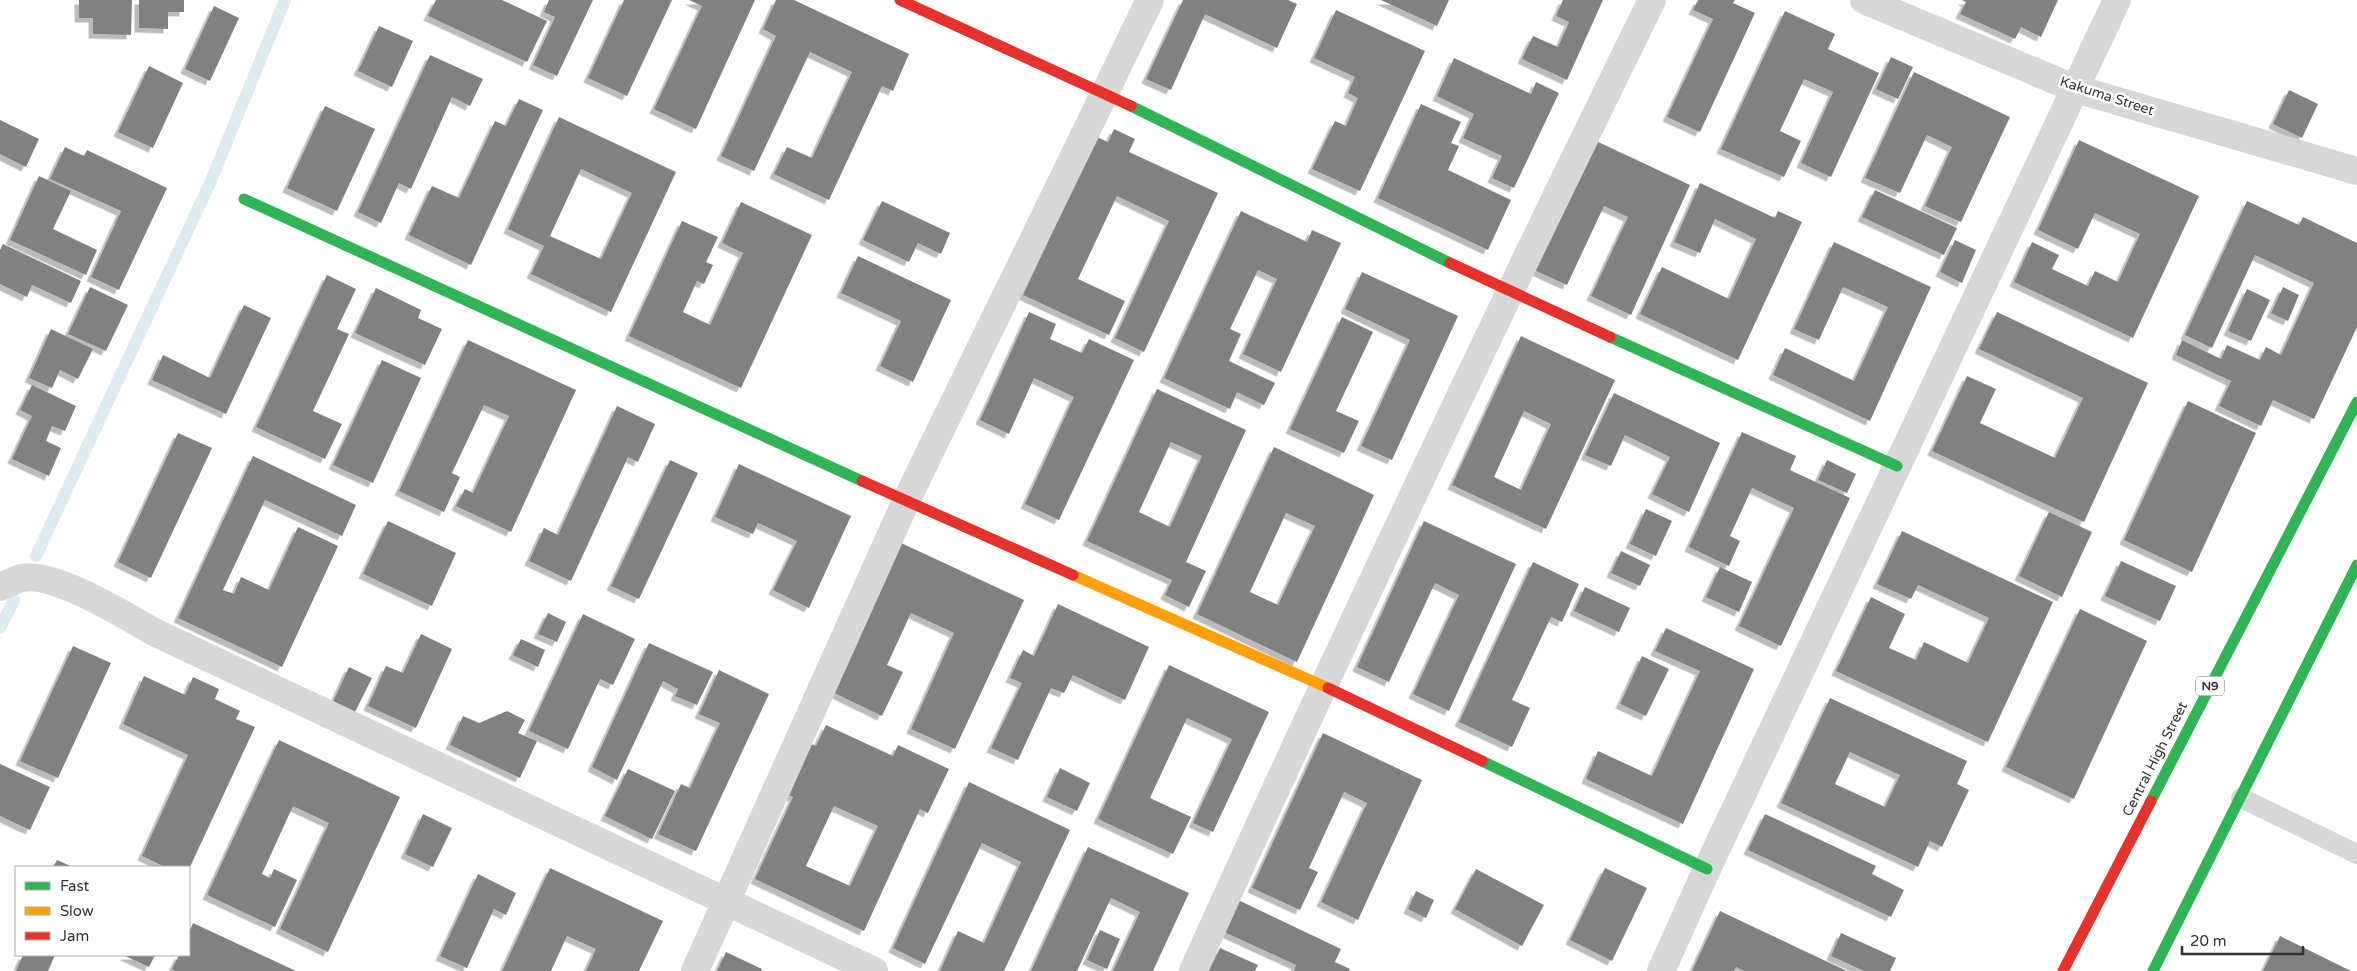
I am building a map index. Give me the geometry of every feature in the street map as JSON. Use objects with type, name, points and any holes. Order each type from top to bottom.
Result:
[{"type":"main road","points":[[900,0],[1106,94],[1509,292],[1897,466]]},
{"type":"main road","points":[[244,199],[906,501],[1322,685],[1707,869]]},
{"type":"main road","name":"Central High Street","points":[[2063,971],[2357,402]]},
{"type":"main road","points":[[2153,971],[2357,565]]},
{"type":"street","points":[[695,971],[906,501],[1106,94],[1150,0]]},
{"type":"street","points":[[1193,971],[1322,685],[1509,292],[1652,0]]},
{"type":"street","name":"Kakuma Street","points":[[1864,0],[2076,88],[2357,172]]},
{"type":"street","points":[[1661,971],[1707,869],[2117,0]]},
{"type":"street","points":[[0,587],[23,578],[43,580],[81,592],[156,633],[874,971]]},
{"type":"lane","points":[[2241,798],[2357,854]]},
{"type":"building","points":[[79,0],[132,0],[131,35],[93,34],[93,18],[79,18]]},
{"type":"building","points":[[139,0],[184,0],[184,12],[168,12],[168,29],[139,28]]},
{"type":"building","points":[[436,0],[502,0],[547,21],[527,62],[428,16]]},
{"type":"building","points":[[549,0],[593,0],[557,76],[533,65],[555,17],[544,12]]},
{"type":"building","points":[[624,0],[672,0],[627,96],[588,78]]},
{"type":"building","points":[[689,0],[755,0],[696,129],[654,109],[702,6]]},
{"type":"building","points":[[776,0],[794,0],[909,54],[893,91],[882,86],[829,200],[774,174],[787,147],[812,158],[852,72],[810,52],[754,171],[721,156],[776,36],[763,29]]},
{"type":"building","points":[[1183,0],[1288,0],[1297,4],[1277,48],[1205,14],[1171,90],[1146,79]]},
{"type":"building","points":[[1381,0],[1449,0],[1437,26]]},
{"type":"building","points":[[1563,0],[1603,0],[1567,80],[1522,59],[1533,36],[1558,47],[1569,22],[1556,16]]},
{"type":"building","points":[[1698,0],[1735,0],[1733,3],[1755,13],[1700,132],[1667,117],[1713,19],[1693,10]]},
{"type":"building","points":[[1962,0],[2058,0],[2041,37],[2021,27],[2015,39],[1960,14],[1966,2]]},
{"type":"building","points":[[214,6],[239,18],[210,81],[185,69]]},
{"type":"building","points":[[1336,10],[1425,51],[1360,191],[1312,169],[1335,121],[1346,126],[1358,98],[1348,93],[1355,77],[1314,58]]},
{"type":"building","points":[[1785,11],[1835,34],[1828,49],[1879,73],[1831,177],[1801,163],[1833,92],[1804,79],[1780,131],[1801,141],[1784,177],[1721,149]]},
{"type":"building","points":[[379,26],[413,41],[392,87],[358,71]]},
{"type":"building","points":[[430,55],[483,79],[470,106],[452,97],[411,189],[399,183],[381,223],[358,212]]},
{"type":"building","points":[[1891,57],[1913,67],[1898,99],[1876,89]]},
{"type":"building","points":[[1454,58],[1531,94],[1536,82],[1559,93],[1514,188],[1492,178],[1502,156],[1463,138],[1474,114],[1437,96]]},
{"type":"building","points":[[149,66],[183,83],[153,148],[118,132]]},
{"type":"building","points":[[1914,72],[2010,117],[1961,222],[1925,206],[1952,147],[1927,135],[1900,193],[1865,178]]},
{"type":"building","points":[[2289,90],[2318,104],[2302,138],[2273,124]]},
{"type":"building","points":[[519,99],[543,110],[471,265],[409,235],[432,186],[459,198],[495,121],[506,126]]},
{"type":"building","points":[[1421,104],[1461,122],[1451,143],[1459,146],[1448,170],[1511,200],[1488,250],[1378,198]]},
{"type":"building","points":[[325,106],[375,129],[337,211],[287,188]]},
{"type":"building","points":[[559,117],[676,172],[611,312],[531,274],[544,246],[508,229]],"holes":[[[581,169],[632,193],[601,259],[550,236]]]},
{"type":"building","points":[[0,120],[39,139],[26,167],[0,154]]},
{"type":"building","points":[[1114,129],[1135,139],[1129,152],[1218,193],[1144,352],[1115,338],[1169,221],[1117,196],[1078,279],[1125,301],[1109,335],[1023,295],[1097,137],[1108,142]]},
{"type":"building","points":[[1594,140],[1690,185],[1631,315],[1591,296],[1628,217],[1604,206],[1567,285],[1534,270]]},
{"type":"building","points":[[2079,140],[2199,196],[2133,338],[2014,282],[2032,242],[2059,255],[2052,269],[2088,286],[2095,271],[2118,282],[2140,234],[2095,213],[2078,249],[2038,230]]},
{"type":"building","points":[[65,147],[84,156],[87,150],[167,188],[119,290],[91,277],[121,211],[50,179]]},
{"type":"building","points":[[39,176],[71,191],[53,229],[97,250],[86,275],[10,240]]},
{"type":"building","points":[[1700,183],[1775,218],[1778,211],[1802,222],[1738,360],[1640,314],[1662,267],[1729,299],[1756,239],[1715,219],[1700,253],[1674,242]]},
{"type":"building","points":[[1875,190],[1957,228],[1944,255],[1862,217]]},
{"type":"building","points":[[882,201],[950,233],[941,254],[918,243],[909,262],[863,240]]},
{"type":"building","points":[[2247,201],[2299,225],[2303,217],[2357,243],[2357,327],[2314,419],[2273,400],[2261,426],[2219,406],[2231,381],[2176,355],[2182,340],[2221,359],[2227,345],[2260,360],[2266,347],[2281,355],[2314,283],[2255,255],[2212,348],[2185,335]]},
{"type":"building","points":[[741,202],[812,235],[741,388],[629,336],[682,221],[718,237],[706,262],[713,265],[704,284],[697,281],[683,312],[710,325],[743,253],[722,243]]},
{"type":"building","points":[[1241,211],[1307,242],[1312,230],[1341,243],[1281,372],[1243,354],[1277,279],[1258,270],[1230,329],[1241,334],[1229,361],[1275,383],[1264,405],[1237,392],[1230,409],[1164,378]]},
{"type":"building","points":[[1955,240],[1976,250],[1962,283],[1940,272]]},
{"type":"building","points":[[1834,242],[1931,287],[1870,421],[1773,375],[1785,348],[1854,381],[1888,307],[1843,287],[1819,340],[1794,329]]},
{"type":"building","points":[[3,244],[81,281],[71,303],[32,285],[27,297],[0,284],[0,250]]},
{"type":"building","points":[[858,256],[951,300],[913,382],[880,366],[901,321],[841,293]]},
{"type":"building","points":[[1362,272],[1458,316],[1392,460],[1361,446],[1410,340],[1345,309]]},
{"type":"building","points":[[327,275],[356,289],[337,329],[349,334],[313,411],[342,424],[325,459],[256,427]]},
{"type":"building","points":[[90,287],[128,305],[106,351],[68,334]]},
{"type":"building","points":[[2283,287],[2299,295],[2288,321],[2271,313]]},
{"type":"building","points":[[376,288],[421,310],[418,318],[442,329],[425,365],[355,333]]},
{"type":"building","points":[[2247,289],[2270,300],[2251,341],[2228,331]]},
{"type":"building","points":[[244,305],[271,318],[226,414],[152,380],[163,355],[210,378]]},
{"type":"building","points":[[1029,312],[1056,324],[1050,339],[1082,353],[1089,339],[1134,360],[1059,520],[1025,504],[1074,397],[1034,378],[1009,434],[980,420]]},
{"type":"building","points":[[1997,312],[2148,383],[2084,522],[1932,451],[1967,376],[1996,389],[1980,423],[2055,458],[2083,398],[1979,349]]},
{"type":"building","points":[[1342,317],[1373,332],[1336,411],[1359,421],[1344,453],[1290,429]]},
{"type":"building","points":[[51,329],[93,349],[78,379],[60,370],[52,388],[29,378]]},
{"type":"building","points":[[1521,336],[1615,380],[1546,529],[1452,485]],"holes":[[[1524,411],[1551,424],[1521,490],[1494,477]]]},
{"type":"building","points":[[468,340],[576,390],[511,532],[456,506],[465,489],[473,493],[509,416],[484,405],[452,473],[460,477],[444,512],[399,491]]},
{"type":"building","points":[[382,360],[421,378],[373,483],[333,465]]},
{"type":"building","points":[[32,385],[76,406],[65,431],[52,426],[46,441],[61,448],[49,476],[12,459],[32,416],[20,410]]},
{"type":"building","points":[[1157,389],[1246,430],[1186,562],[1206,571],[1189,607],[1165,595],[1172,580],[1087,541]],"holes":[[[1171,442],[1202,456],[1170,527],[1139,512]]]},
{"type":"building","points":[[1614,393],[1720,443],[1689,512],[1652,494],[1670,457],[1625,435],[1611,466],[1585,455]]},
{"type":"building","points":[[2188,401],[2256,433],[2192,572],[2124,540]]},
{"type":"building","points":[[617,406],[655,424],[638,462],[628,457],[571,581],[529,561],[544,528],[558,535]]},
{"type":"building","points":[[1742,432],[1796,456],[1790,470],[1850,498],[1781,646],[1739,626],[1794,508],[1752,488],[1730,536],[1740,541],[1729,566],[1689,547]]},
{"type":"building","points":[[178,433],[212,448],[151,578],[118,562]]},
{"type":"building","points":[[1274,447],[1374,495],[1297,662],[1197,614]],"holes":[[[1286,513],[1315,526],[1278,605],[1250,592]]]},
{"type":"building","points":[[253,456],[356,505],[342,536],[265,500],[223,590],[234,594],[241,577],[269,590],[298,527],[338,546],[282,667],[178,618]]},
{"type":"building","points":[[670,460],[698,473],[639,599],[611,586]]},
{"type":"building","points":[[1827,460],[1856,474],[1847,493],[1818,480]]},
{"type":"building","points":[[739,464],[851,516],[809,608],[773,590],[797,541],[758,523],[753,534],[715,517]]},
{"type":"building","points":[[1646,509],[1672,521],[1656,556],[1630,544]]},
{"type":"building","points":[[2049,512],[2092,532],[2062,597],[2019,576]]},
{"type":"building","points":[[388,521],[456,553],[432,606],[363,574]]},
{"type":"building","points":[[1424,521],[1516,564],[1449,711],[1413,694],[1459,595],[1435,583],[1389,682],[1357,667]]},
{"type":"building","points":[[1902,531],[2053,602],[1988,742],[1836,671],[1871,597],[1905,614],[1889,648],[1916,660],[1924,642],[1968,663],[1989,618],[1918,585],[1911,599],[1877,584]]},
{"type":"building","points":[[899,542],[1024,600],[955,749],[911,729],[954,633],[911,613],[887,665],[903,672],[882,716],[830,691]]},
{"type":"building","points":[[1621,551],[1650,565],[1640,586],[1611,573]]},
{"type":"building","points":[[2121,561],[2176,586],[2160,621],[2105,596]]},
{"type":"building","points":[[1533,562],[1579,584],[1562,622],[1551,617],[1512,700],[1530,708],[1512,747],[1459,722]]},
{"type":"building","points":[[1720,567],[1752,582],[1739,612],[1706,597]]},
{"type":"building","points":[[1585,587],[1630,608],[1619,632],[1574,611]]},
{"type":"building","points":[[1058,604],[1149,647],[1125,700],[1073,675],[1064,693],[1051,688],[1018,760],[991,748],[1022,683],[1010,678],[1023,650],[1034,656]]},
{"type":"building","points":[[2080,609],[2147,641],[2074,799],[2006,767]]},
{"type":"building","points":[[548,613],[566,622],[557,642],[538,634]]},
{"type":"building","points":[[583,614],[635,639],[613,685],[600,679],[568,749],[529,731]]},
{"type":"building","points":[[1666,628],[1754,669],[1683,824],[1586,779],[1598,751],[1652,776],[1700,671],[1655,651]]},
{"type":"building","points":[[421,634],[452,649],[416,728],[368,706],[386,666],[403,673]]},
{"type":"building","points":[[521,639],[545,650],[538,667],[513,655]]},
{"type":"building","points":[[649,643],[713,672],[697,705],[675,696],[678,689],[663,681],[617,780],[592,767]]},
{"type":"building","points":[[73,646],[111,663],[58,778],[20,761]]},
{"type":"building","points":[[1642,656],[1669,669],[1646,716],[1620,704]]},
{"type":"building","points":[[1169,665],[1269,712],[1213,832],[1193,823],[1232,739],[1187,718],[1150,798],[1191,817],[1173,854],[1098,819]]},
{"type":"building","points":[[349,667],[372,678],[355,712],[333,702]]},
{"type":"building","points":[[719,670],[769,694],[696,851],[658,834],[681,784],[690,788],[720,723],[699,714]]},
{"type":"building","points":[[144,676],[185,695],[193,677],[219,689],[215,699],[240,711],[236,719],[255,727],[190,867],[163,866],[142,856],[188,755],[123,724]]},
{"type":"building","points":[[1830,698],[1967,761],[1957,784],[1969,790],[1942,847],[1930,841],[1918,867],[1781,803]],"holes":[[[1850,752],[1900,775],[1885,807],[1835,784]]]},
{"type":"building","points":[[507,711],[525,720],[518,733],[537,741],[520,778],[450,745],[463,716],[479,723]]},
{"type":"building","points":[[826,725],[893,756],[898,745],[949,769],[928,813],[920,809],[864,931],[755,879],[793,797],[786,794],[809,743],[816,746]],"holes":[[[834,806],[878,826],[850,886],[806,866]]]},
{"type":"building","points":[[1323,733],[1422,780],[1358,920],[1321,902],[1367,803],[1344,792],[1309,868],[1318,872],[1300,910],[1252,888]]},
{"type":"building","points":[[279,740],[400,797],[328,952],[280,929],[329,823],[293,806],[262,874],[270,878],[274,869],[297,880],[275,927],[207,895]]},
{"type":"building","points":[[0,764],[50,787],[30,830],[0,816]]},
{"type":"building","points":[[1060,768],[1090,783],[1077,811],[1047,797]]},
{"type":"building","points":[[628,769],[675,791],[652,839],[605,816]]},
{"type":"building","points":[[969,782],[1070,830],[1004,971],[940,971],[958,931],[984,943],[1021,862],[982,843],[925,964],[893,948]]},
{"type":"building","points":[[423,814],[452,828],[433,867],[405,854]]},
{"type":"building","points":[[1765,814],[1876,866],[1872,874],[1904,890],[1891,917],[1748,850]]},
{"type":"building","points":[[1088,847],[1189,893],[1153,971],[1113,971],[1140,912],[1111,898],[1077,971],[1031,971]]},
{"type":"building","points":[[57,860],[71,866],[54,866]]},
{"type":"building","points":[[550,868],[663,921],[639,971],[586,971],[596,949],[567,936],[551,971],[502,971]]},
{"type":"building","points":[[1605,868],[1647,888],[1612,961],[1570,940]]},
{"type":"building","points":[[1476,869],[1544,905],[1522,946],[1455,909]]},
{"type":"building","points":[[478,874],[516,893],[506,915],[494,909],[467,968],[440,956]]},
{"type":"building","points":[[1416,891],[1434,900],[1426,918],[1408,909]]},
{"type":"building","points":[[1238,900],[1341,949],[1335,962],[1350,969],[1349,971],[1294,971],[1296,965],[1224,932]]},
{"type":"building","points":[[1720,911],[1847,971],[1744,971],[1736,967],[1734,971],[1692,971]]},
{"type":"building","points":[[193,923],[296,971],[175,971],[172,969],[178,956],[190,956],[190,930]]},
{"type":"building","points":[[1100,930],[1120,939],[1107,969],[1087,960]]},
{"type":"building","points":[[1841,933],[1896,958],[1890,971],[1864,971],[1831,956]]},
{"type":"building","points":[[2280,936],[2351,971],[2263,971]]},
{"type":"building","points":[[1220,948],[1258,965],[1255,971],[1209,971]]},
{"type":"building","points":[[726,952],[762,969],[761,971],[717,971]]},
{"type":"building","points":[[23,956],[55,956],[48,971],[16,971]]},
{"type":"building","points":[[125,956],[154,956],[149,967]]},
{"type":"waterway","points":[[36,556],[210,183],[285,0]]},
{"type":"waterway","points":[[0,628],[14,600]]},
{"type":"traffic: fast","points":[[1131,106],[1450,263]]},
{"type":"traffic: fast","points":[[244,199],[862,481]]},
{"type":"traffic: fast","points":[[1610,337],[1897,466]]},
{"type":"traffic: fast","points":[[2151,801],[2357,402]]},
{"type":"traffic: fast","points":[[2153,971],[2357,565]]},
{"type":"traffic: fast","points":[[1482,761],[1707,869]]},
{"type":"traffic: slow","points":[[1073,575],[1328,688]]},
{"type":"traffic: jam","points":[[900,0],[1131,106]]},
{"type":"traffic: jam","points":[[1450,263],[1610,337]]},
{"type":"traffic: jam","points":[[862,481],[1073,575]]},
{"type":"traffic: jam","points":[[1328,688],[1482,761]]},
{"type":"traffic: jam","points":[[2063,971],[2151,801]]}]
